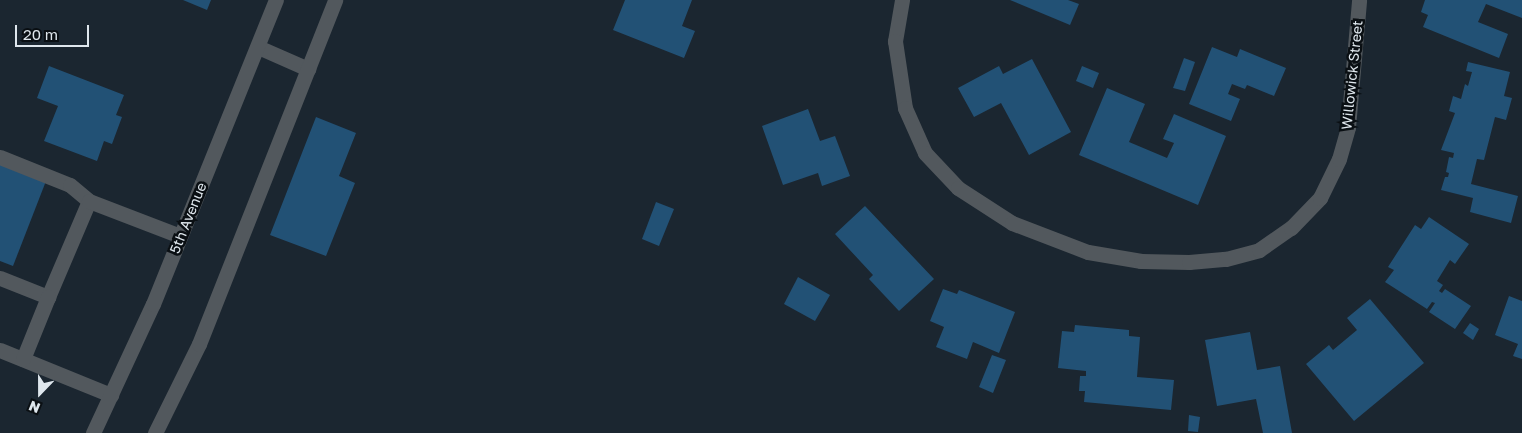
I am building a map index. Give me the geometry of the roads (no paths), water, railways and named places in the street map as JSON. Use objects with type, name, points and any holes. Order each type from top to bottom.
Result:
[{"type":"street","name":"5th Avenue","points":[[93,433],[180,236],[276,0]]},
{"type":"street","points":[[155,433],[199,344],[335,0]]},
{"type":"street","name":"Willowick Street","points":[[902,0],[895,41],[904,108],[925,153],[958,188],[984,207],[1020,227],[1088,252],[1141,261],[1189,262],[1226,260],[1259,250],[1292,228],[1320,198],[1339,159],[1348,127],[1359,0]]},
{"type":"street","points":[[258,47],[308,69]]},
{"type":"street","points":[[0,157],[70,184],[89,201],[180,236]]},
{"type":"street","points":[[23,359],[89,201]]},
{"type":"street","points":[[0,278],[48,296]]},
{"type":"street","points":[[0,350],[111,395]]}]
